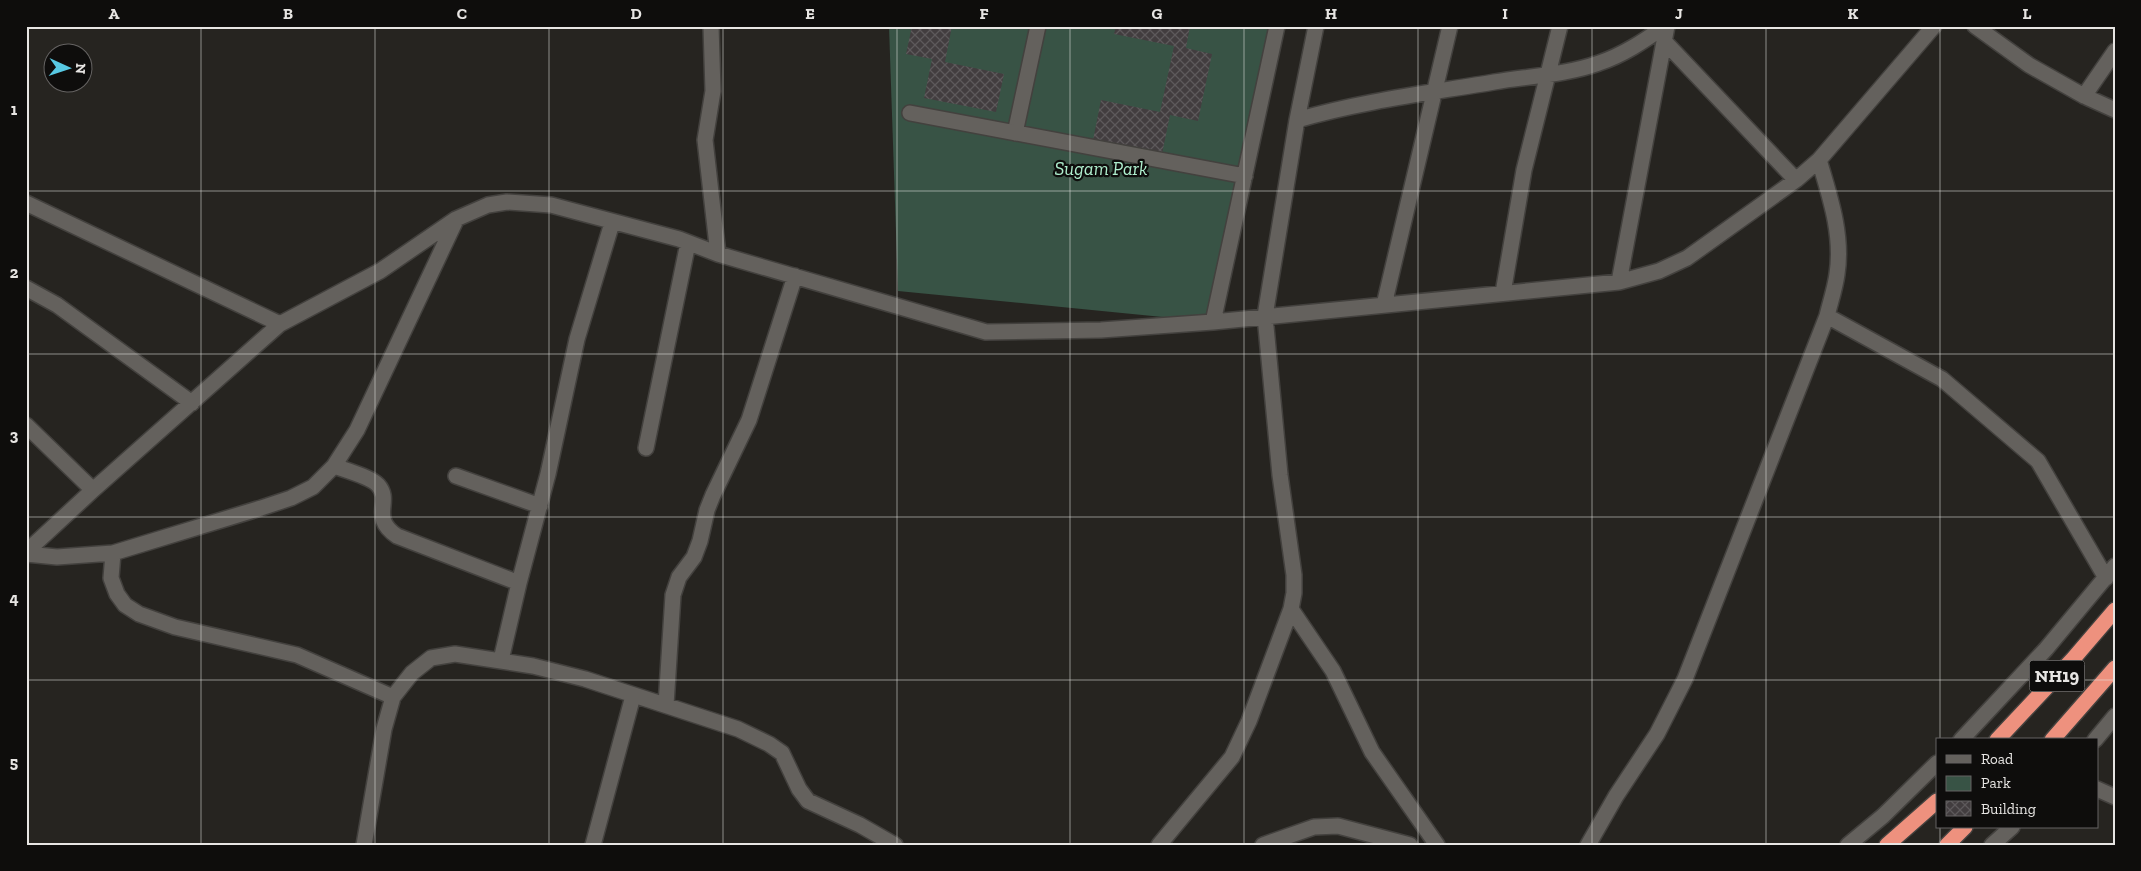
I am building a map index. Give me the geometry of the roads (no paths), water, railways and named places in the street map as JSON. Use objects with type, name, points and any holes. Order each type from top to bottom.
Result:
[{"type":"highway","name":"NH19","points":[[1999,738],[2073,659],[2115,610]]},
{"type":"highway","name":"NH19","points":[[2054,738],[2115,668]]},
{"type":"highway","points":[[1887,845],[1936,802]]},
{"type":"highway","points":[[1947,845],[1964,828]]},
{"type":"street","points":[[711,26],[713,91],[704,140],[718,254]]},
{"type":"street","points":[[1015,133],[1038,26]]},
{"type":"street","points":[[1213,322],[1277,26]]},
{"type":"street","points":[[1159,845],[1232,758],[1249,721],[1291,609],[1294,594],[1294,575],[1280,475],[1265,316],[1297,120],[1316,26]]},
{"type":"street","points":[[1384,305],[1450,26]]},
{"type":"street","points":[[1503,293],[1510,242],[1524,170],[1560,26]]},
{"type":"street","points":[[26,553],[93,490],[280,324],[380,271],[456,219],[488,205],[507,202],[551,205],[688,243],[718,254],[986,332],[1101,330],[1213,322],[1619,282],[1659,270],[1687,258],[1796,180],[1819,160],[1934,26]]},
{"type":"street","points":[[1975,26],[2029,66],[2084,96],[2115,110]]},
{"type":"street","points":[[1297,120],[1328,111],[1598,64],[1665,31]]},
{"type":"street","points":[[1665,31],[1796,180]]},
{"type":"street","points":[[1619,282],[1665,31]]},
{"type":"street","points":[[2084,96],[2115,51]]},
{"type":"street","points":[[910,113],[1245,176]]},
{"type":"street","points":[[1588,845],[1616,796],[1656,734],[1686,679],[1827,316],[1837,273],[1838,237],[1832,206],[1819,160]]},
{"type":"street","points":[[26,203],[280,324]]},
{"type":"street","points":[[26,553],[57,557],[113,553],[291,498],[313,487],[334,466],[356,430],[456,219]]},
{"type":"street","points":[[501,660],[540,506],[577,339],[612,222]]},
{"type":"street","points":[[646,448],[688,243]]},
{"type":"street","points":[[666,705],[673,595],[679,577],[694,557],[712,494],[749,420],[795,276]]},
{"type":"street","points":[[26,288],[57,305],[192,404]]},
{"type":"street","points":[[1827,316],[1942,378],[2038,461],[2110,572],[2046,649],[1963,738]]},
{"type":"street","points":[[26,426],[93,490]]},
{"type":"street","points":[[334,466],[376,483],[381,489],[383,500],[382,520],[386,529],[397,536],[519,584]]},
{"type":"street","points":[[456,476],[540,506]]},
{"type":"street","points":[[113,553],[111,578],[117,594],[125,605],[139,614],[175,627],[297,655],[393,698]]},
{"type":"street","points":[[1291,609],[1334,671],[1372,752],[1437,845]]},
{"type":"street","points":[[364,845],[384,729],[393,698],[412,673],[431,658],[454,654],[501,660],[585,679],[738,729],[769,744],[782,753],[798,789],[808,801],[860,825],[895,845]]},
{"type":"street","points":[[593,845],[634,696]]},
{"type":"street","points":[[2096,738],[2115,716]]},
{"type":"street","points":[[1848,845],[1883,816],[1936,764]]},
{"type":"street","points":[[2098,789],[2115,797]]},
{"type":"street","points":[[1263,845],[1314,827],[1338,826],[1373,840],[1410,845]]},
{"type":"street","points":[[1992,845],[2011,828]]},
{"type":"park label","name":"Sugam Park","points":[[1101,168]]}]
